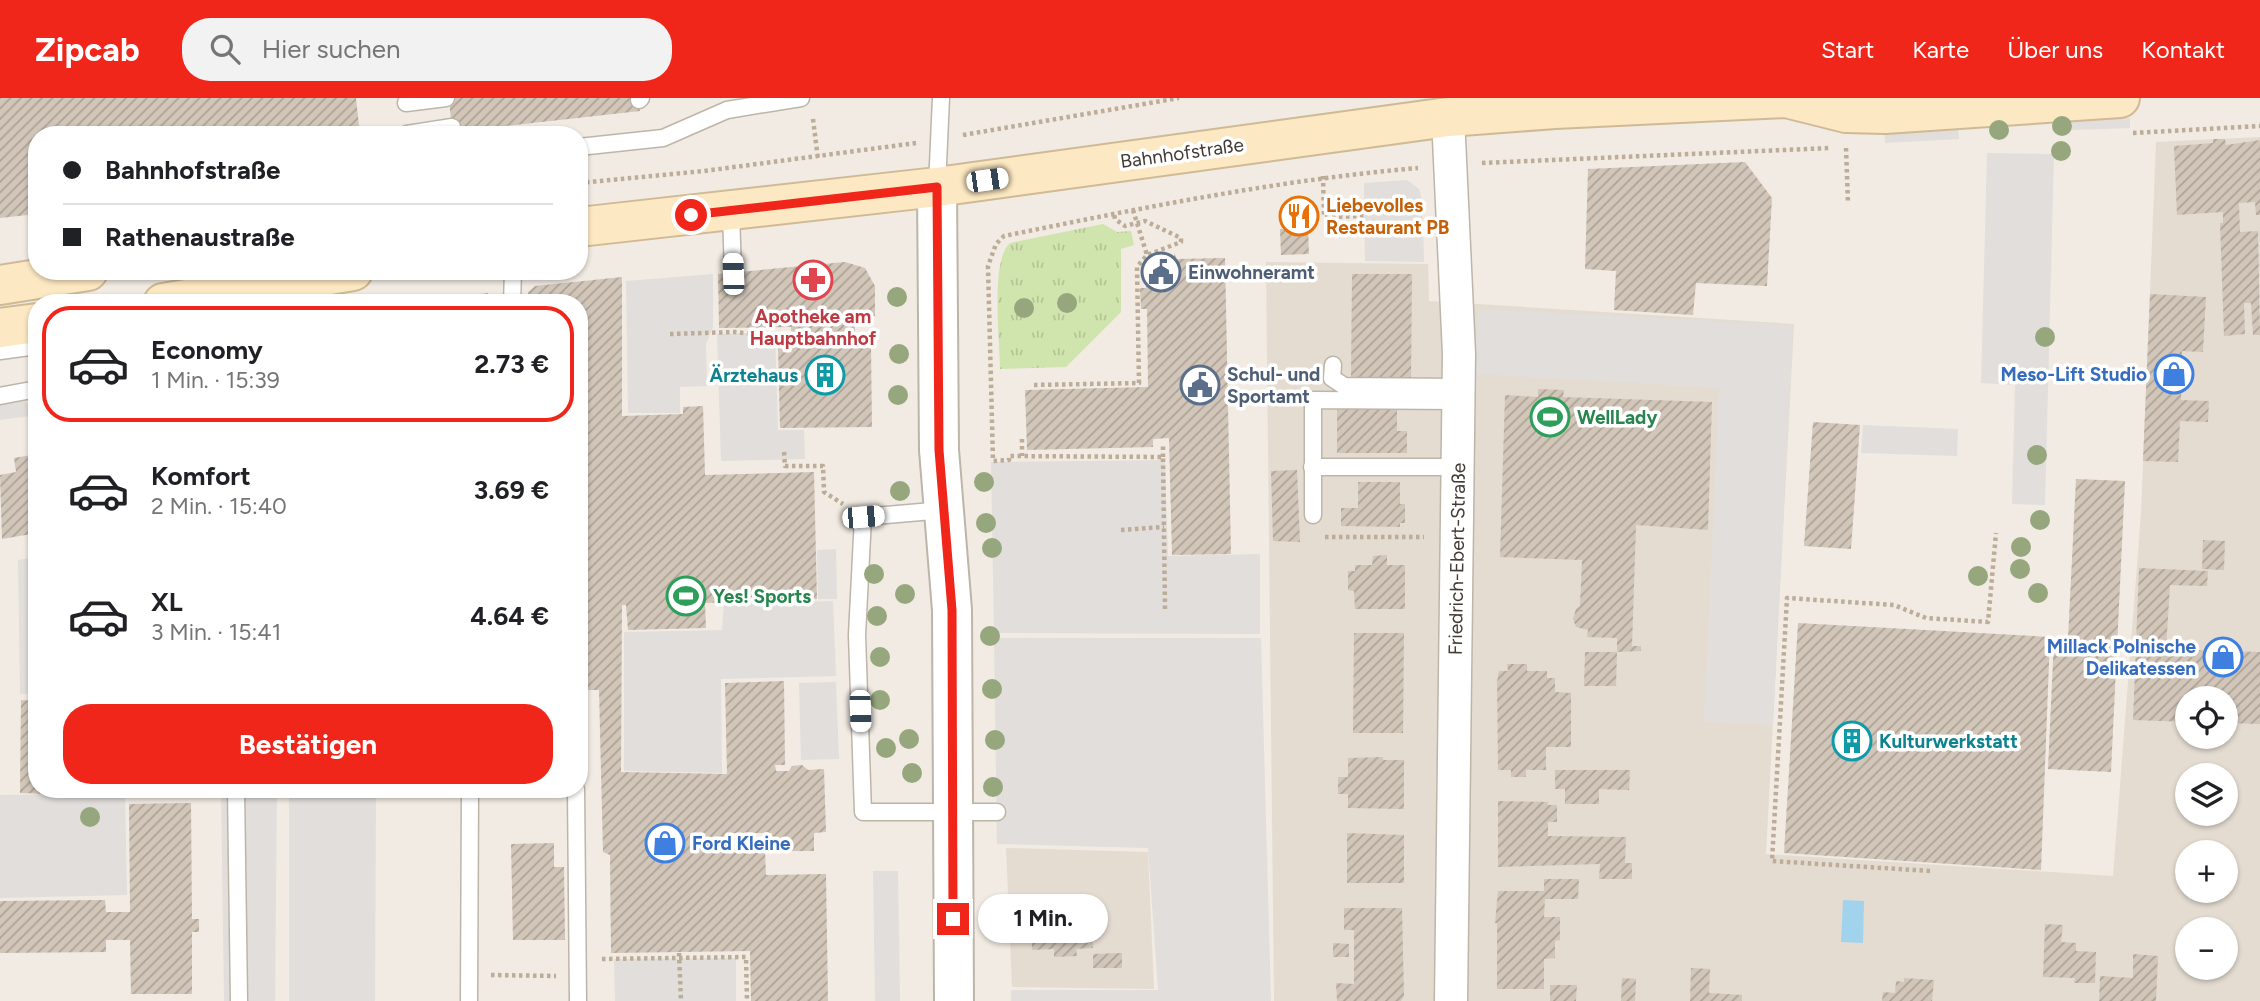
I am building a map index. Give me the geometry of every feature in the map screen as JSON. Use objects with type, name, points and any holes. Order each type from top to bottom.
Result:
[{"type":"main road","name":"Bahnhofstraße","points":[[588,226],[937,187],[1448,117],[1772,98],[1786,98],[1846,113],[2126,116]]},
{"type":"main road","points":[[0,285],[31,280]]},
{"type":"main road","points":[[216,294],[300,280]]},
{"type":"main road","points":[[0,328],[28,324]]},
{"type":"street","name":"Friedrich-Ebert-Straße","points":[[1448,117],[1458,394],[1451,1001]]},
{"type":"street","points":[[937,187],[939,450],[952,610],[954,1001]]},
{"type":"lane","points":[[407,126],[406,101],[446,98]]},
{"type":"lane","points":[[937,187],[941,98]]},
{"type":"lane","points":[[588,146],[663,138],[727,110],[807,104]]},
{"type":"lane","points":[[731,211],[733,274]]},
{"type":"lane","points":[[0,351],[28,347]]},
{"type":"lane","points":[[1333,365],[1332,378],[1344,386],[1458,394]]},
{"type":"lane","points":[[0,396],[28,391]]},
{"type":"lane","points":[[1313,515],[1313,400],[1458,394]]},
{"type":"lane","points":[[1312,467],[1458,467]]},
{"type":"lane","points":[[944,510],[863,517],[857,635],[863,812],[997,812]]},
{"type":"lane","points":[[236,798],[239,1001]]},
{"type":"lane","points":[[469,1001],[470,798]]},
{"type":"lane","points":[[576,798],[578,1001]]},
{"type":"path","points":[[588,182],[818,157],[1179,98]]},
{"type":"path","points":[[807,104],[818,157]]},
{"type":"path","points":[[2126,116],[2260,126]]},
{"type":"path","points":[[1163,457],[1009,456],[1009,460],[993,460],[988,266],[991,253],[1004,236],[1323,176],[1451,165],[1860,146]]},
{"type":"path","points":[[1846,147],[1848,203]]},
{"type":"path","points":[[1323,176],[1324,217],[1367,216]]},
{"type":"path","points":[[1133,210],[1147,255]]},
{"type":"path","points":[[1034,386],[1139,383],[1137,267],[1147,255],[1181,242],[1181,238],[1145,221],[1125,226],[1115,219],[1114,214]]},
{"type":"path","points":[[670,334],[735,332],[791,338]]},
{"type":"path","points":[[1022,439],[1022,456]]},
{"type":"path","points":[[1163,445],[1165,608]]},
{"type":"path","points":[[785,452],[785,466],[823,466],[824,492],[863,517]]},
{"type":"path","points":[[1313,515],[1313,537],[1457,537]]},
{"type":"path","points":[[1121,530],[1164,527]]},
{"type":"path","points":[[1930,870],[1772,861],[1787,598],[1894,605],[1926,618],[1988,622],[1996,533]]},
{"type":"path","points":[[679,955],[681,1001]]},
{"type":"path","points":[[509,975],[679,955],[746,957],[747,1001]]},
{"type":"shaded area","points":[[2130,118],[2130,128],[2072,130],[2072,120]]},
{"type":"shaded area","points":[[1958,125],[1959,139],[1885,143],[1884,129]]},
{"type":"shaded area","points":[[2260,137],[2260,1001],[1274,1001],[1266,262],[1428,264],[1429,301],[1794,324],[1766,854],[2113,876],[2141,514],[2156,142]]},
{"type":"shaded area","points":[[1987,153],[2054,154],[2045,505],[2012,504],[2015,385],[1981,383]]},
{"type":"shaded area","points":[[1407,180],[1419,189],[1422,201],[1424,262],[1365,261],[1364,183]]},
{"type":"shaded area","points":[[713,274],[713,327],[706,344],[707,386],[680,387],[680,413],[628,413],[626,281]]},
{"type":"shaded area","points":[[1478,309],[1793,325],[1773,725],[1704,722],[1719,388],[1475,374]]},
{"type":"shaded area","points":[[775,332],[778,430],[804,430],[805,459],[721,461],[717,334]]},
{"type":"shaded area","points":[[24,401],[28,403],[28,416],[0,420],[0,405]]},
{"type":"shaded area","points":[[1863,425],[1958,429],[1957,456],[1861,453]]},
{"type":"shaded area","points":[[1165,460],[1168,556],[1260,554],[1260,634],[994,633],[991,462]]},
{"type":"shaded area","points":[[836,549],[837,599],[818,599],[817,550]]},
{"type":"shaded area","points":[[28,558],[28,694],[20,694],[18,560]]},
{"type":"shaded area","points":[[833,601],[836,676],[721,679],[722,773],[624,771],[624,632],[722,630],[724,604]]},
{"type":"shaded area","points":[[994,638],[1261,638],[1271,1001],[1011,1001],[1011,990],[1158,990],[1148,848],[997,844]]},
{"type":"shaded area","points":[[836,682],[839,759],[801,760],[799,683]]},
{"type":"shaded area","points":[[0,795],[28,795],[28,798],[125,798],[127,895],[0,898]]},
{"type":"shaded area","points":[[221,798],[277,798],[275,1001],[224,1001]]},
{"type":"shaded area","points":[[289,798],[376,798],[375,1001],[289,1001]]},
{"type":"shaded area","points":[[1006,848],[1148,852],[1154,989],[1012,987]]},
{"type":"shaded area","points":[[873,871],[898,871],[900,1001],[875,1001]]},
{"type":"shaded area","points":[[736,958],[736,1001],[615,1001],[614,959]]},
{"type":"green space","points":[[1103,224],[1117,232],[1131,231],[1134,245],[1121,249],[1121,312],[1066,367],[1000,369],[998,283],[1004,252],[1010,243]]},
{"type":"water","points":[[1843,900],[1864,901],[1863,943],[1841,942]]},
{"type":"building","points":[[0,98],[356,98],[359,126],[28,126],[28,215],[0,218]]},
{"type":"building","points":[[449,98],[639,98],[640,111],[506,126],[451,126]]},
{"type":"building","points":[[2213,139],[2225,139],[2226,145],[2260,140],[2260,215],[2256,215],[2255,202],[2239,203],[2240,232],[2258,231],[2260,335],[2253,335],[2251,303],[2244,303],[2245,334],[2224,336],[2220,223],[2223,223],[2223,212],[2177,215],[2174,146],[2213,143]]},
{"type":"building","points":[[1745,162],[1772,198],[1767,286],[1696,283],[1693,315],[1614,310],[1616,271],[1585,269],[1588,169]]},
{"type":"building","points":[[1280,229],[1308,229],[1309,254],[1281,255]]},
{"type":"building","points":[[1174,253],[1177,259],[1225,258],[1231,554],[1172,555],[1169,438],[1153,439],[1153,447],[1027,450],[1025,390],[1148,387],[1147,309],[1141,309],[1140,288],[1146,288],[1148,273],[1155,265],[1174,259]]},
{"type":"building","name":"Ärztehaus","points":[[845,262],[865,268],[875,286],[875,316],[870,316],[870,326],[855,326],[855,347],[871,347],[872,427],[780,428],[778,348],[792,348],[791,327],[719,328],[718,274]]},
{"type":"building","points":[[1352,274],[1412,274],[1411,379],[1351,379]]},
{"type":"building","points":[[622,277],[622,416],[683,414],[683,407],[703,406],[705,475],[814,472],[817,599],[705,603],[706,628],[628,630],[626,605],[622,605],[621,772],[727,774],[725,683],[784,681],[785,765],[775,765],[776,771],[789,771],[792,766],[802,765],[808,770],[824,769],[826,832],[814,833],[814,851],[773,851],[772,833],[728,833],[728,852],[765,852],[766,875],[826,874],[828,1001],[751,1001],[750,951],[611,953],[610,855],[603,852],[599,690],[588,690],[588,294],[528,294],[535,286]]},
{"type":"building","points":[[2150,294],[2206,297],[2203,352],[2182,351],[2181,400],[2209,401],[2208,422],[2180,421],[2178,462],[2143,461]]},
{"type":"building","points":[[1538,389],[1564,390],[1563,397],[1712,402],[1708,530],[1636,525],[1632,646],[1641,646],[1641,651],[1617,652],[1617,638],[1587,637],[1588,630],[1576,627],[1573,619],[1580,606],[1582,560],[1500,557],[1505,395],[1538,397]]},
{"type":"building","points":[[1337,408],[1397,409],[1397,431],[1407,431],[1407,453],[1337,453]]},
{"type":"building","points":[[1813,422],[1860,425],[1851,549],[1804,546]]},
{"type":"building","points":[[28,456],[28,535],[2,539],[0,475],[16,472],[14,458]]},
{"type":"building","points":[[1297,470],[1300,542],[1273,541],[1271,471]]},
{"type":"building","points":[[2076,479],[2125,481],[2111,772],[2048,769],[2054,639],[2068,639]]},
{"type":"building","points":[[1358,482],[1400,482],[1400,504],[1405,504],[1405,523],[1400,523],[1400,527],[1341,526],[1341,508],[1358,508]]},
{"type":"building","points":[[2203,540],[2225,541],[2224,570],[2202,569]]},
{"type":"building","points":[[1387,555],[1387,565],[1405,565],[1405,609],[1355,609],[1354,591],[1348,590],[1348,571],[1355,571],[1355,565],[1372,565],[1373,556]]},
{"type":"building","points":[[2139,568],[2208,571],[2207,586],[2170,585],[2166,649],[2260,652],[2260,724],[2238,723],[2238,686],[2175,686],[2175,722],[2133,720]]},
{"type":"building","points":[[1798,623],[2050,637],[2041,870],[1784,853]]},
{"type":"building","points":[[1354,633],[1404,633],[1403,733],[1353,733]]},
{"type":"building","points":[[1585,652],[1617,652],[1616,686],[1584,686]]},
{"type":"building","points":[[1507,664],[1527,664],[1527,671],[1547,671],[1547,678],[1555,678],[1555,692],[1571,693],[1571,747],[1546,747],[1546,770],[1526,770],[1526,777],[1511,777],[1511,770],[1498,770],[1497,682],[1499,671],[1508,671]]},
{"type":"building","points":[[21,700],[28,700],[28,793],[20,793]]},
{"type":"building","points":[[1383,757],[1383,760],[1404,760],[1404,809],[1348,808],[1348,794],[1338,794],[1338,777],[1348,777],[1348,758]]},
{"type":"building","points":[[1555,770],[1630,770],[1629,790],[1599,789],[1599,804],[1565,804],[1565,789],[1555,789]]},
{"type":"building","points":[[1498,801],[1548,802],[1548,805],[1557,805],[1557,822],[1548,822],[1548,836],[1626,837],[1625,863],[1632,863],[1632,879],[1599,879],[1600,864],[1498,867]]},
{"type":"building","points":[[191,803],[192,919],[199,919],[199,932],[192,932],[192,994],[131,994],[130,940],[106,940],[106,952],[0,953],[0,901],[105,900],[106,912],[130,912],[129,804]]},
{"type":"building","points":[[1347,833],[1404,835],[1404,883],[1347,883]]},
{"type":"building","points":[[554,843],[554,867],[564,867],[565,940],[513,940],[511,844]]},
{"type":"building","points":[[1544,879],[1579,879],[1578,899],[1545,899],[1544,917],[1560,917],[1560,940],[1555,941],[1555,958],[1544,959],[1544,989],[1497,989],[1495,923],[1498,891],[1544,891]]},
{"type":"building","points":[[1068,903],[1091,903],[1093,948],[1076,949],[1077,956],[1054,957],[1054,949],[1032,950],[1031,907],[1069,906]]},
{"type":"building","points":[[1344,908],[1402,908],[1404,996],[1401,1001],[1337,1001],[1336,983],[1354,984],[1354,930],[1344,930]]},
{"type":"building","points":[[2045,924],[2063,925],[2061,942],[2076,943],[2076,951],[2096,952],[2095,983],[2074,983],[2075,978],[2043,977]]},
{"type":"building","points":[[1333,943],[1349,944],[1349,957],[1333,957]]},
{"type":"building","points":[[1122,953],[1122,968],[1093,968],[1093,954]]},
{"type":"building","points":[[2133,954],[2158,956],[2156,1001],[2099,1001],[2100,976],[2133,978]]},
{"type":"building","points":[[1691,968],[1710,969],[1709,993],[1742,995],[1742,1001],[1690,1001]]},
{"type":"building","points":[[1622,978],[1636,979],[1635,1001],[1621,1001]]},
{"type":"building","points":[[1904,978],[1934,980],[1932,1001],[1882,1001],[1883,992],[1895,993],[1896,981],[1904,982]]},
{"type":"building","points":[[1550,985],[1577,985],[1576,1001],[1550,1001]]},
{"type":"place","name":"Liebevolles Restaurant PB","points":[[1299,216]]},
{"type":"place","name":"Einwohneramt","points":[[1161,272]]},
{"type":"place","name":"Apotheke am Hauptbahnhof","points":[[813,280]]},
{"type":"place","name":"Meso-Lift Studio","points":[[2174,374]]},
{"type":"place","name":"Ärztehaus","points":[[825,375]]},
{"type":"place","name":"Schul- und Sportamt","points":[[1200,385]]},
{"type":"place","name":"WellLady","points":[[1550,417]]},
{"type":"place","name":"Yes! Sports","points":[[686,596]]},
{"type":"place","name":"Millack Polnische Delikatessen","points":[[2223,657]]},
{"type":"place","name":"Kulturwerkstatt","points":[[1852,741]]},
{"type":"place","name":"Ford Kleine","points":[[665,843]]},
{"type":"route","points":[[691,215],[937,187],[939,450],[952,610],[953,919]]}]
